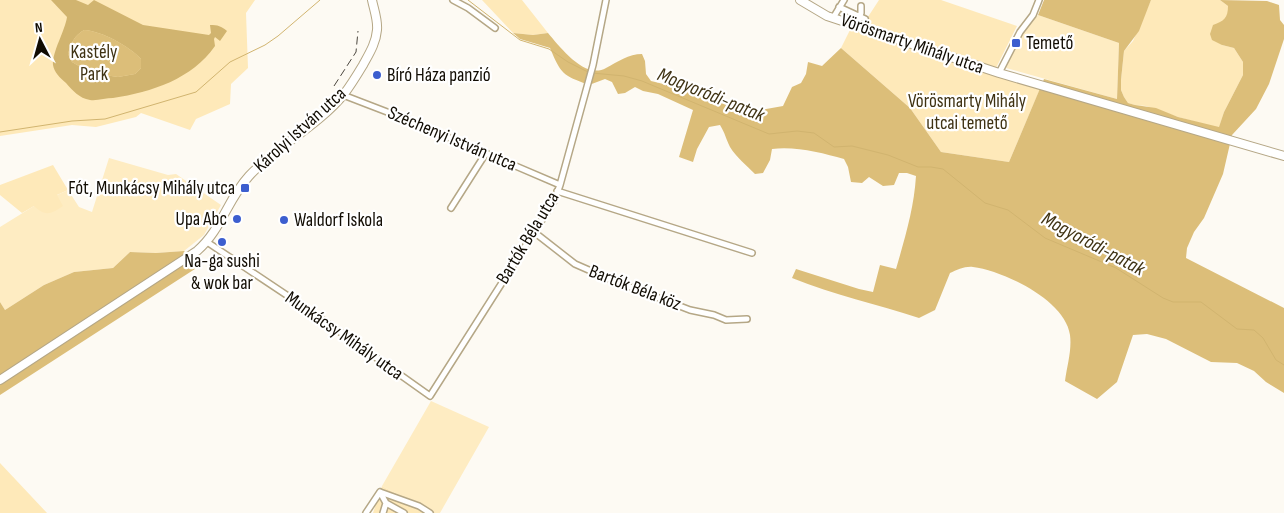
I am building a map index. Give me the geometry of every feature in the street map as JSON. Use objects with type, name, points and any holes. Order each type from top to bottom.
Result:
[{"type":"main road","name":"Károlyi István utca","points":[[0,380],[207,242],[213,235],[234,195],[256,168],[330,108],[343,95],[372,49],[376,39],[378,28],[372,0]]},
{"type":"main road","name":"Vörösmarty Mihály utca","points":[[800,0],[833,18],[999,73],[1284,156]]},
{"type":"street","points":[[453,0],[468,8],[495,28]]},
{"type":"street","name":"Bartók Béla utca","points":[[430,396],[554,201],[592,70],[606,0]]},
{"type":"street","points":[[833,18],[844,0]]},
{"type":"street","points":[[999,73],[1020,32],[1033,15],[1039,0]]},
{"type":"street","points":[[856,25],[861,6]]},
{"type":"street","points":[[839,7],[865,19]]},
{"type":"street","name":"Széchenyi István utca","points":[[343,95],[486,153],[559,188],[752,253]]},
{"type":"street","points":[[451,208],[486,153]]},
{"type":"street","name":"Bartók Béla köz","points":[[534,232],[575,264],[607,278],[690,310],[714,315],[726,320],[747,319]]},
{"type":"street","name":"Munkácsy Mihály utca","points":[[207,242],[294,300],[430,396]]},
{"type":"street","points":[[380,492],[386,503],[404,513]]},
{"type":"street","points":[[366,513],[380,492]]},
{"type":"street","points":[[380,492],[419,506],[430,513]]},
{"type":"street","points":[[383,513],[386,503]]},
{"type":"shaded area","points":[[51,0],[76,0],[88,5],[94,0],[143,25],[209,35],[211,33],[210,25],[219,26],[227,31],[220,41],[215,37],[215,46],[195,67],[170,82],[142,92],[113,98],[90,100],[79,96],[58,75],[53,65],[54,54],[67,17]],"holes":[[[84,30],[107,36],[130,49],[141,59],[141,68],[135,74],[118,77],[91,73],[72,62],[68,54],[73,40]]]},
{"type":"shaded area","points":[[1038,15],[1119,43],[1117,99],[1006,68],[1022,31]]},
{"type":"shaded area","points":[[109,158],[168,175],[176,174],[221,205],[204,235],[184,251],[130,252],[113,268],[74,272],[44,285],[5,310],[0,302],[0,227],[34,206],[68,190],[79,207],[92,212]]},
{"type":"shaded area","points":[[431,401],[489,427],[440,513],[434,513],[382,486]]},
{"type":"green space","name":"Kastély Park","points":[[0,0],[255,0],[246,13],[248,68],[231,84],[230,104],[196,119],[190,130],[141,113],[136,117],[96,127],[72,125],[0,136]]},
{"type":"green space","points":[[482,0],[522,0],[548,33],[533,35],[513,33]]},
{"type":"green space","name":"Vörösmarty Mihály utcai temető","points":[[879,0],[941,0],[1017,26],[996,68],[864,23]]},
{"type":"green space","points":[[1044,0],[1151,0],[1139,31],[1124,51],[1121,90],[1124,97],[1128,103],[1156,108],[1178,117],[1219,127],[1224,112],[1243,75],[1243,62],[1234,48],[1212,40],[1210,34],[1213,25],[1223,20],[1227,13],[1228,6],[1220,0],[1267,1],[1279,5],[1280,20],[1284,25],[1284,39],[1269,84],[1256,109],[1232,135],[1223,174],[1204,218],[1194,232],[1187,248],[1186,258],[1284,308],[1284,393],[1266,382],[1254,371],[1237,363],[1211,362],[1166,339],[1147,334],[1133,335],[1117,382],[1097,399],[1065,381],[1070,352],[1070,335],[1066,322],[1057,310],[1031,289],[1001,274],[986,270],[967,267],[950,273],[935,310],[919,318],[792,278],[796,269],[873,292],[880,265],[896,269],[911,211],[916,176],[899,173],[894,185],[883,186],[869,177],[862,183],[851,182],[844,159],[827,154],[790,148],[772,149],[770,160],[763,173],[755,174],[732,151],[720,125],[709,127],[697,149],[693,162],[679,157],[693,110],[658,94],[635,87],[625,93],[618,94],[612,82],[605,79],[589,85],[573,79],[560,68],[550,48],[520,39],[513,33],[533,35],[548,33],[566,53],[590,70],[598,71],[628,57],[642,54],[645,61],[646,74],[651,81],[700,93],[726,103],[737,110],[749,112],[783,106],[792,87],[801,83],[806,74],[808,62],[822,66],[841,48],[910,108],[941,152],[1009,162],[1044,79],[1117,99],[1119,43],[1038,15]]},
{"type":"green space","points":[[1151,0],[1220,0],[1228,6],[1228,16],[1223,22],[1222,45],[1234,48],[1243,62],[1243,75],[1224,112],[1219,128],[1146,106],[1128,103],[1124,97],[1121,90],[1121,80],[1124,51],[1133,41]]},
{"type":"green space","name":"Vörösmarty Mihály utcai temető","points":[[851,28],[1040,89],[1009,162],[941,152],[910,108],[841,48]]},
{"type":"green space","points":[[84,30],[107,36],[130,49],[141,59],[141,68],[135,74],[118,77],[91,73],[72,62],[68,54],[70,46],[75,37]]},
{"type":"green space","points":[[53,165],[68,190],[57,195],[63,206],[55,211],[45,213],[34,206],[22,213],[0,195],[0,185]]},
{"type":"green space","points":[[184,251],[198,267],[0,395],[0,302],[5,310],[44,285],[74,272],[113,268],[130,252]]},
{"type":"green space","points":[[0,463],[47,513],[0,513]]},
{"type":"green space","points":[[382,486],[434,513],[373,513]]},
{"type":"waterway","name":"Mogyoródi-patak","points":[[0,132],[72,121],[105,119],[196,92],[230,62],[265,45],[278,36],[320,0]]},
{"type":"waterway","name":"Mogyoródi-patak","points":[[468,0],[520,40],[549,49],[568,62],[588,72]]},
{"type":"waterway","name":"Mogyoródi-patak","points":[[592,73],[624,76],[642,81],[769,134],[797,131],[814,133],[834,147],[852,146],[888,155],[918,167],[943,169],[985,203],[1008,210],[1045,238],[1116,268],[1163,298],[1173,302],[1201,302],[1237,329],[1254,330],[1263,338],[1276,360],[1284,365]]},
{"type":"railway","points":[[334,86],[356,52],[358,31]]},
{"type":"place","name":"Temető","points":[[1016,43]]},
{"type":"place","name":"Bíró Háza panzió","points":[[377,75]]},
{"type":"place","name":"Fót, Munkácsy Mihály utca","points":[[245,188]]},
{"type":"place","name":"Upa Abc","points":[[237,219]]},
{"type":"place","name":"Waldorf Iskola","points":[[284,220]]},
{"type":"place","name":"Na-ga sushi & wok bar","points":[[222,242]]}]
